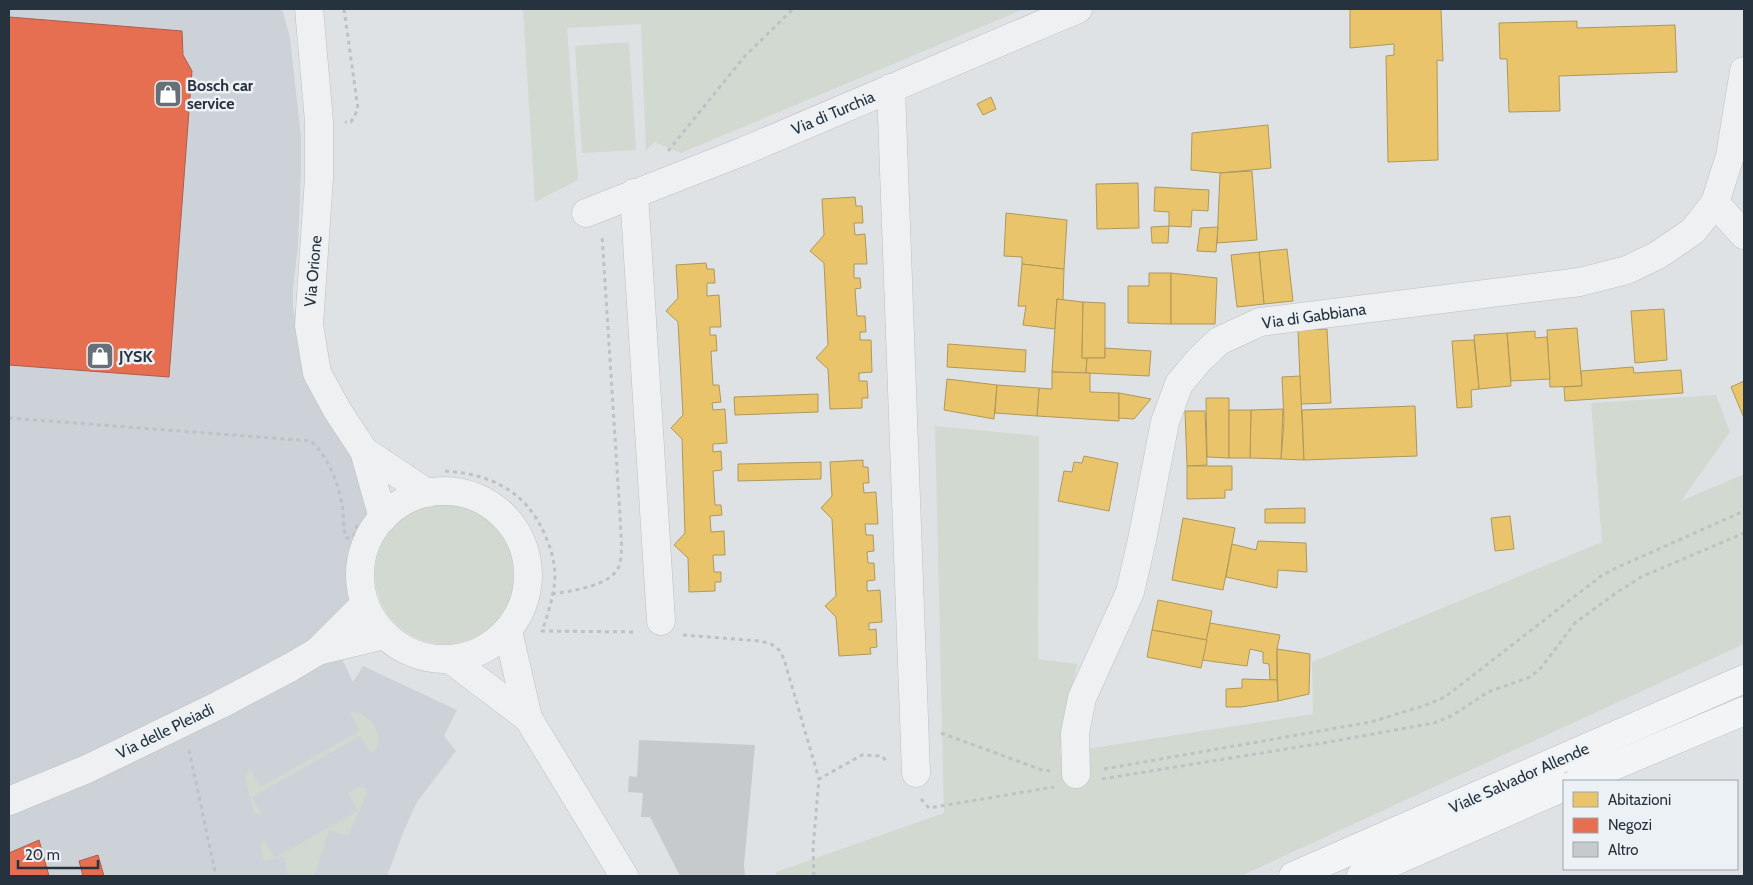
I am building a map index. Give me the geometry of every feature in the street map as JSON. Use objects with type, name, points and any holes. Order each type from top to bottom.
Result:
[{"type":"main road","name":"Viale Salvador Allende","points":[[1294,876],[1744,680]]},
{"type":"main road","name":"Viale Salvador Allende","points":[[1580,780],[1744,711]]},
{"type":"main road","name":"Viale Salvador Allende","points":[[1361,876],[1563,787]]},
{"type":"street","name":"Via Orione","points":[[309,9],[319,121],[318,212],[309,325],[317,373],[341,418],[364,450],[370,518]]},
{"type":"street","name":"Via di Turchia","points":[[593,210],[744,151],[1078,9]]},
{"type":"street","name":"Via di Gabbiana","points":[[1085,777],[1075,734],[1082,698],[1130,592],[1165,422],[1179,384],[1200,360],[1219,341],[1260,322],[1580,282],[1627,270],[1658,255],[1693,231],[1715,203],[1730,156],[1744,71]]},
{"type":"street","points":[[891,88],[916,773]]},
{"type":"street","points":[[634,193],[661,629]]},
{"type":"street","points":[[1715,203],[1744,235]]},
{"type":"street","points":[[364,450],[432,482],[450,491],[473,496],[494,507],[517,533],[526,555],[528,578],[525,601],[515,622],[508,631],[482,651],[450,659],[427,658],[404,650],[386,635],[377,626],[365,604],[360,582],[362,558],[369,537],[370,518],[417,495],[432,482]]},
{"type":"street","name":"Via delle Pleiadi","points":[[318,651],[365,604]]},
{"type":"street","points":[[508,631],[528,718],[624,876]]},
{"type":"street","name":"Via delle Pleiadi","points":[[9,801],[87,769],[179,725],[318,651],[386,635]]},
{"type":"street","points":[[450,659],[528,718]]},
{"type":"path","points":[[319,121],[351,122],[358,109],[344,9]]},
{"type":"path","points":[[664,156],[744,57],[793,9]]},
{"type":"path","points":[[552,594],[574,590],[602,581],[615,574],[619,566],[621,541],[620,515],[593,210]]},
{"type":"path","points":[[9,418],[311,442],[318,448],[336,483],[341,497],[346,538],[350,538],[354,534],[357,525],[370,518]]},
{"type":"path","points":[[432,482],[466,472],[499,483],[524,501],[540,524],[554,554],[554,586],[542,631],[661,629],[760,641],[771,644],[779,650],[788,670],[819,779]]},
{"type":"path","points":[[1085,777],[1371,722],[1423,706],[1445,696],[1601,576],[1744,511]]},
{"type":"path","points":[[915,724],[1042,770],[1085,777],[1314,745],[1434,722],[1453,715],[1488,692],[1530,677],[1540,669],[1575,623],[1641,577],[1744,533]]},
{"type":"path","points":[[179,725],[187,742],[216,876]]},
{"type":"shaded area","points":[[9,9],[282,9],[290,38],[301,137],[298,246],[293,307],[297,327],[364,451],[375,527],[369,537],[362,559],[360,570],[362,593],[332,638],[353,682],[363,666],[457,710],[444,736],[456,751],[417,802],[387,876],[9,876]]},
{"type":"shaded area","points":[[523,9],[1024,9],[681,153],[654,142],[646,151],[641,24],[567,28],[578,180],[535,202]]},
{"type":"shaded area","points":[[629,42],[636,150],[582,153],[575,46]]},
{"type":"shaded area","points":[[1716,395],[1730,432],[1681,501],[1744,474],[1744,644],[1241,876],[776,876],[776,872],[944,813],[935,426],[1039,436],[1038,659],[1077,664],[1060,753],[1313,714],[1312,662],[1602,542],[1591,403]]},
{"type":"shaded area","points":[[445,504],[459,505],[472,509],[494,525],[510,547],[514,560],[514,588],[510,601],[494,623],[472,639],[459,643],[445,644],[431,643],[418,639],[396,623],[380,601],[376,588],[375,574],[376,560],[380,547],[396,525],[418,509],[431,505]]},
{"type":"shaded area","points":[[350,713],[360,713],[372,722],[379,742],[376,748],[371,753],[360,736],[252,797],[262,815],[254,813],[245,777],[250,769],[260,787],[360,731]]},
{"type":"shaded area","points":[[358,787],[366,789],[367,793],[348,836],[329,830],[314,876],[288,876],[284,857],[264,861],[261,847],[264,840],[275,858],[358,811],[348,793]]},
{"type":"building: Abitazioni","points":[[1350,9],[1441,9],[1443,61],[1437,60],[1438,160],[1388,162],[1386,56],[1394,55],[1394,44],[1350,48]]},
{"type":"building: Abitazioni","points":[[1577,21],[1577,28],[1675,25],[1677,72],[1559,76],[1560,111],[1509,112],[1507,59],[1500,59],[1499,23]]},
{"type":"building: Abitazioni","points":[[991,97],[996,109],[983,115],[977,104]]},
{"type":"building: Abitazioni","points":[[1268,125],[1271,168],[1220,173],[1191,170],[1192,133]]},
{"type":"building: Abitazioni","points":[[1252,171],[1257,240],[1217,243],[1220,173]]},
{"type":"building: Abitazioni","points":[[1138,183],[1139,228],[1097,229],[1096,184]]},
{"type":"building: Abitazioni","points":[[1155,187],[1209,190],[1208,211],[1192,210],[1191,227],[1169,226],[1169,212],[1154,211]]},
{"type":"building: Abitazioni","points":[[855,197],[856,206],[862,206],[863,223],[854,223],[855,235],[865,234],[867,264],[854,264],[854,278],[860,278],[861,288],[855,289],[857,316],[865,316],[866,332],[860,332],[860,340],[871,340],[872,372],[859,373],[859,381],[867,381],[868,398],[862,398],[862,408],[830,409],[828,369],[816,358],[828,345],[824,263],[810,251],[824,235],[822,199]]},
{"type":"building: Abitazioni","points":[[1006,213],[1067,220],[1064,269],[1022,264],[1022,257],[1004,256]]},
{"type":"building: Abitazioni","points":[[1169,226],[1168,243],[1152,243],[1151,227]]},
{"type":"building: Abitazioni","points":[[1218,227],[1216,252],[1197,251],[1200,228]]},
{"type":"building: Abitazioni","points":[[1287,249],[1293,301],[1264,304],[1259,252]]},
{"type":"building: Abitazioni","points":[[1259,252],[1264,304],[1237,307],[1231,255]]},
{"type":"building: Abitazioni","points":[[706,263],[707,269],[714,269],[715,283],[707,283],[707,296],[719,295],[721,327],[710,327],[710,335],[716,335],[717,351],[711,351],[713,385],[719,385],[721,402],[712,403],[713,410],[725,409],[727,443],[713,444],[713,452],[721,451],[722,470],[713,471],[715,505],[721,505],[722,515],[710,516],[711,532],[724,531],[725,555],[713,555],[714,572],[721,572],[721,582],[715,582],[715,591],[689,592],[688,558],[674,545],[685,533],[682,439],[671,428],[683,415],[678,322],[666,311],[678,298],[676,265]]},
{"type":"building: Abitazioni","points":[[1022,264],[1064,269],[1063,300],[1057,299],[1055,329],[1023,325],[1026,306],[1018,306]]},
{"type":"building: Abitazioni","points":[[1149,273],[1171,273],[1171,324],[1128,323],[1128,286],[1149,286]]},
{"type":"building: Abitazioni","points":[[1171,273],[1217,278],[1215,324],[1171,324]]},
{"type":"building: Abitazioni","points":[[1057,299],[1083,302],[1082,358],[1087,358],[1086,373],[1052,372]]},
{"type":"building: Abitazioni","points":[[1083,302],[1105,303],[1105,358],[1082,358]]},
{"type":"building: Abitazioni","points":[[1664,309],[1667,360],[1635,363],[1631,311]]},
{"type":"building: Abitazioni","points":[[1577,328],[1582,386],[1550,387],[1547,330]]},
{"type":"building: Abitazioni","points":[[1327,329],[1331,403],[1301,404],[1298,330]]},
{"type":"building: Abitazioni","points":[[1535,331],[1535,338],[1547,337],[1550,379],[1511,381],[1507,333]]},
{"type":"building: Abitazioni","points":[[1507,333],[1511,386],[1479,389],[1474,335]]},
{"type":"building: Abitazioni","points":[[1474,340],[1479,389],[1471,390],[1472,407],[1457,408],[1452,341]]},
{"type":"building: Abitazioni","points":[[948,344],[1026,350],[1025,372],[947,367]]},
{"type":"building: Abitazioni","points":[[1105,348],[1151,351],[1149,376],[1086,373],[1087,358],[1105,358]]},
{"type":"building: Abitazioni","points":[[1633,367],[1634,373],[1681,370],[1683,393],[1565,401],[1564,387],[1582,386],[1581,371]]},
{"type":"building: Abitazioni","points":[[1052,372],[1090,373],[1090,392],[1119,393],[1119,421],[1037,416],[1039,388],[1052,389]]},
{"type":"building: Abitazioni","points":[[1300,376],[1304,460],[1281,459],[1284,421],[1282,377]]},
{"type":"building: Abitazioni","points":[[947,379],[997,385],[994,419],[944,410]]},
{"type":"building: Abitazioni","points":[[1744,381],[1744,418],[1731,387]]},
{"type":"building: Abitazioni","points":[[997,385],[1039,388],[1037,416],[995,413]]},
{"type":"building: Abitazioni","points":[[1119,393],[1151,399],[1134,419],[1119,418]]},
{"type":"building: Abitazioni","points":[[818,394],[818,412],[735,415],[734,397]]},
{"type":"building: Abitazioni","points":[[1206,398],[1229,398],[1229,458],[1207,457]]},
{"type":"building: Abitazioni","points":[[1415,406],[1417,456],[1304,460],[1302,410]]},
{"type":"building: Abitazioni","points":[[1283,409],[1281,459],[1250,458],[1251,410]]},
{"type":"building: Abitazioni","points":[[1229,410],[1251,410],[1250,458],[1229,458]]},
{"type":"building: Abitazioni","points":[[1185,411],[1205,411],[1207,465],[1187,466]]},
{"type":"building: Abitazioni","points":[[1084,456],[1118,463],[1109,511],[1058,501],[1064,471],[1072,472],[1074,462],[1082,463]]},
{"type":"building: Abitazioni","points":[[863,460],[863,467],[868,467],[869,483],[863,483],[864,493],[876,492],[878,524],[865,524],[866,535],[873,535],[874,551],[867,552],[868,563],[874,563],[875,580],[867,581],[867,591],[880,590],[882,622],[869,623],[869,630],[876,629],[877,647],[870,648],[871,654],[839,656],[836,617],[825,606],[836,596],[832,519],[821,508],[832,496],[830,462]]},
{"type":"building: Abitazioni","points":[[821,462],[821,479],[738,481],[738,464]]},
{"type":"building: Abitazioni","points":[[1187,466],[1232,466],[1232,490],[1225,490],[1225,498],[1187,499]]},
{"type":"building: Abitazioni","points":[[1305,508],[1305,523],[1265,523],[1265,509]]},
{"type":"building: Abitazioni","points":[[1510,516],[1514,549],[1495,551],[1491,518]]},
{"type":"building: Abitazioni","points":[[1183,518],[1235,528],[1223,590],[1172,580]]},
{"type":"building: Abitazioni","points":[[1258,541],[1306,543],[1307,572],[1278,570],[1277,588],[1226,577],[1232,544],[1256,550]]},
{"type":"building: Abitazioni","points":[[1158,600],[1212,611],[1207,640],[1152,630]]},
{"type":"building: Abitazioni","points":[[1210,623],[1280,635],[1277,649],[1277,680],[1270,680],[1269,664],[1263,663],[1263,652],[1250,649],[1247,666],[1202,660]]},
{"type":"building: Abitazioni","points":[[1152,630],[1207,640],[1201,668],[1147,657]]},
{"type":"building: Abitazioni","points":[[1277,649],[1310,654],[1309,694],[1278,701]]},
{"type":"building: Abitazioni","points":[[1242,679],[1277,680],[1278,701],[1241,707],[1226,707],[1226,689],[1242,688]]},
{"type":"building: Negozi","points":[[9,17],[182,31],[183,55],[192,71],[169,377],[9,365]]},
{"type":"building: Negozi","points":[[39,840],[49,876],[9,876],[9,853]]},
{"type":"building: Negozi","points":[[98,855],[104,876],[83,876],[79,861]]},
{"type":"building: Altro","points":[[639,740],[755,745],[744,865],[745,876],[680,876],[650,817],[641,817],[643,793],[628,792],[629,776],[637,777]]},
{"type":"place","name":"Bosch car service","points":[[168,94]]},
{"type":"place","name":"JYSK","points":[[100,356]]}]
